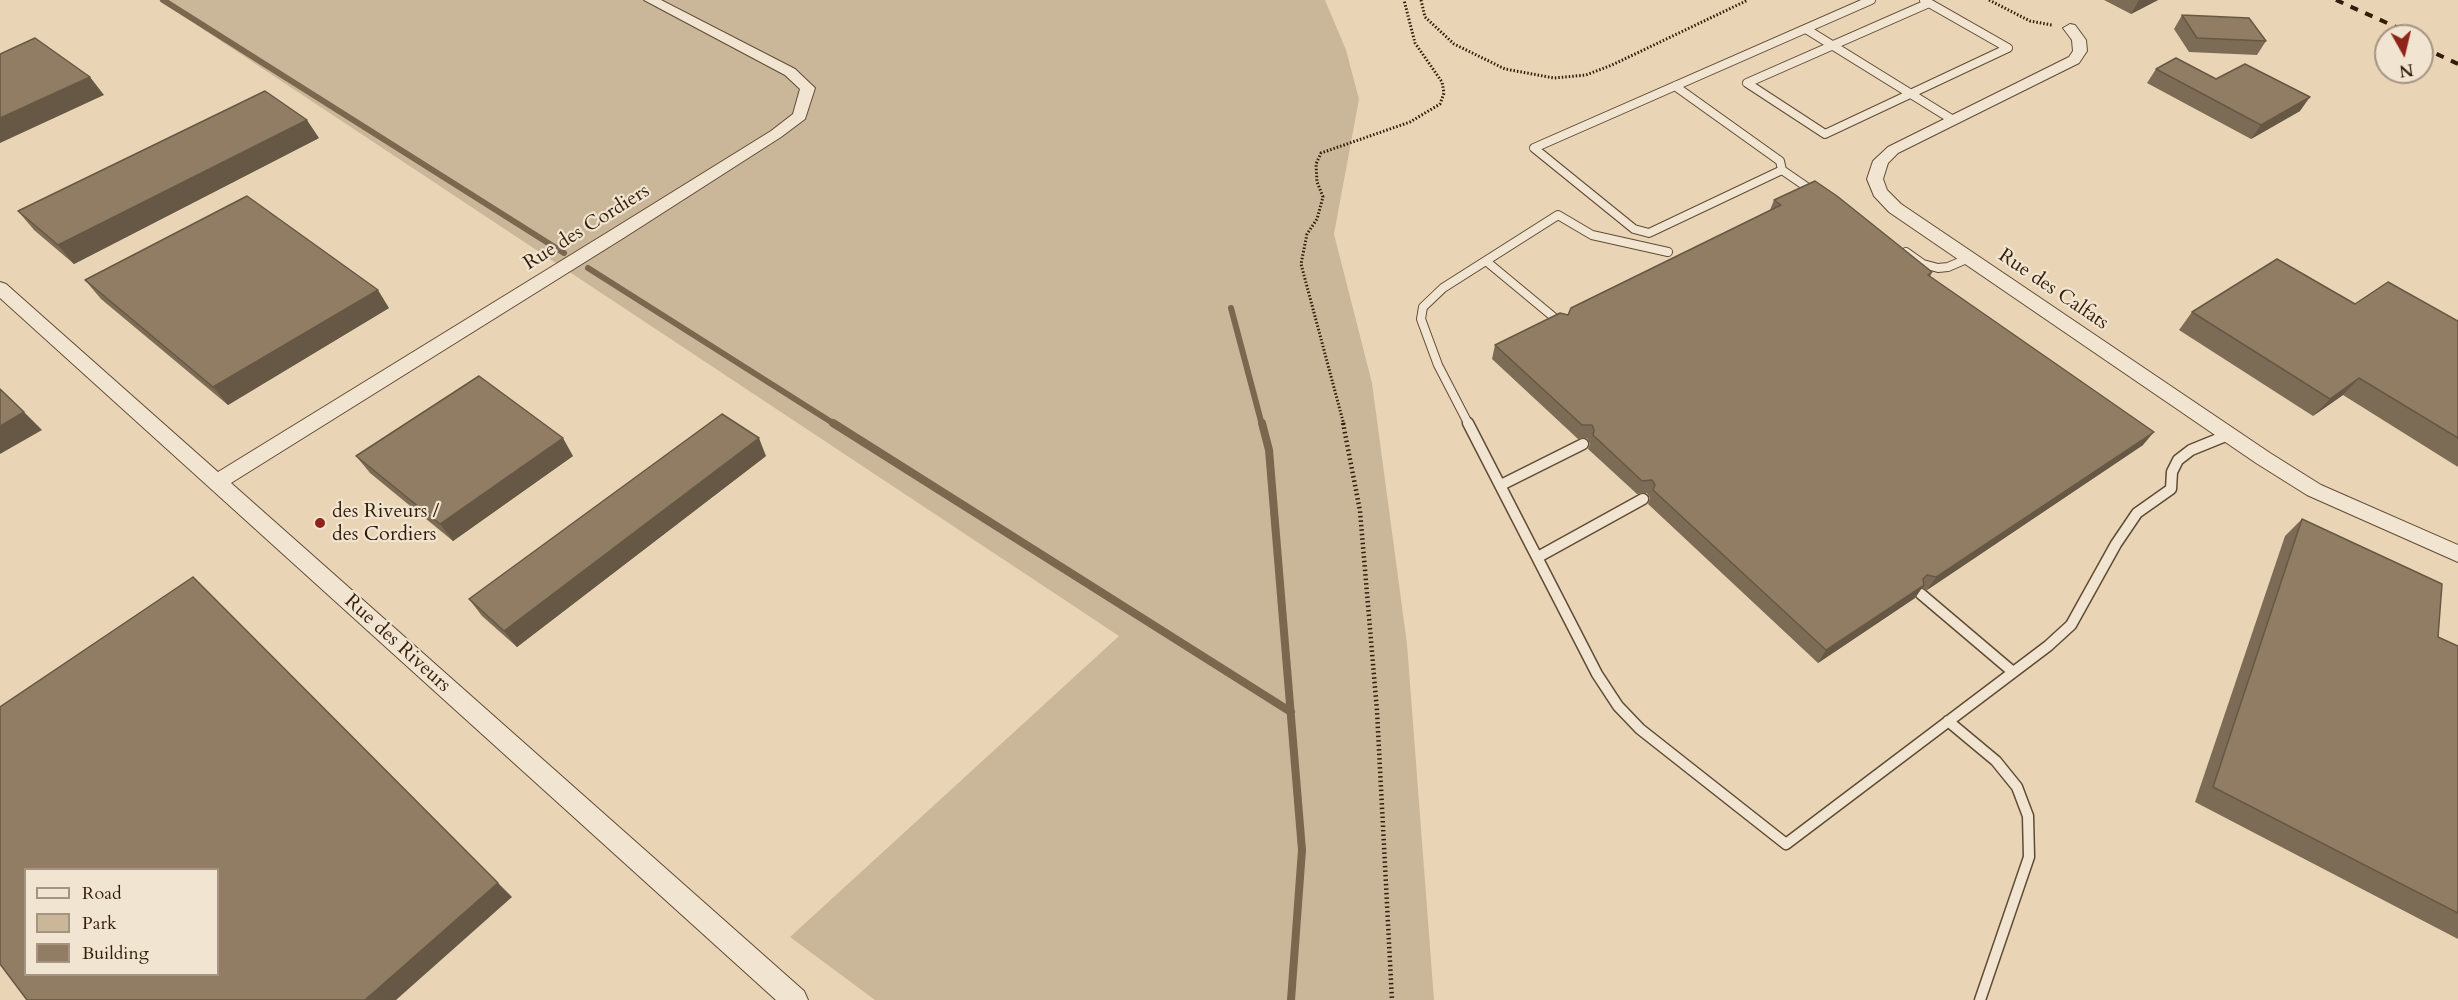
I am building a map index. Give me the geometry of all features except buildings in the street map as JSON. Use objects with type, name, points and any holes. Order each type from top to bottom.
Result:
[{"type":"street","name":"Rue des Cordiers","points":[[216,483],[620,234],[776,134],[800,116],[808,88],[790,72],[651,0]]},
{"type":"street","name":"Rue des Calfats","points":[[2070,28],[2079,40],[2080,51],[2074,60],[1893,150],[1881,161],[1875,179],[1880,192],[1895,208],[2228,435],[2314,489],[2458,554]]},
{"type":"street","name":"Rue des Riveurs","points":[[0,288],[795,1000]]},
{"type":"lane","points":[[1782,170],[1649,233],[1634,229],[1534,148],[1871,0]]},
{"type":"lane","points":[[1927,1],[2008,48],[1825,134],[1747,83],[1833,45],[1927,1]]},
{"type":"lane","points":[[1806,29],[1953,120]]},
{"type":"lane","points":[[1675,86],[1780,161],[1782,170],[1818,195]]},
{"type":"lane","points":[[1668,252],[1593,235],[1558,214],[1430,298],[1423,307],[1422,319],[1438,364],[1598,674],[1618,706],[1640,729],[1786,844],[2048,646],[2071,625],[2116,544],[2137,513],[2171,489],[2172,472],[2178,460],[2191,450],[2228,435]]},
{"type":"lane","points":[[1901,248],[1923,264],[1938,268],[1948,267],[1969,258]]},
{"type":"lane","points":[[1486,261],[1562,324]]},
{"type":"lane","points":[[1501,484],[1583,444]]},
{"type":"lane","points":[[1538,557],[1642,499]]},
{"type":"lane","points":[[1921,594],[2013,672]]},
{"type":"lane","points":[[1948,721],[1996,761],[2018,787],[2028,816],[2029,857],[1980,1000]]},
{"type":"path","points":[[1392,1000],[1377,699],[1360,511],[1340,405],[1301,264],[1307,234],[1317,219],[1323,197],[1317,182],[1316,164],[1321,153],[1410,122],[1440,104],[1444,93],[1442,82],[1415,43],[1404,0]]},
{"type":"path","points":[[1421,0],[1425,17],[1454,44],[1505,69],[1554,78],[1586,75],[1612,65],[1748,0]]},
{"type":"path","points":[[1989,0],[2030,21],[2070,28]]},
{"type":"green space","points":[[159,0],[1325,0],[1346,50],[1359,99],[1334,234],[1372,383],[1407,644],[1434,1000],[875,1000],[790,937],[1119,636]]},
{"type":"waterway","points":[[163,0],[564,253]]},
{"type":"waterway","points":[[588,268],[836,425]]},
{"type":"waterway","points":[[1231,308],[1262,425]]},
{"type":"waterway","points":[[833,423],[1291,712]]},
{"type":"waterway","points":[[1262,423],[1269,450],[1291,712]]},
{"type":"waterway","points":[[1291,712],[1302,850],[1291,1000]]},
{"type":"railway","points":[[2336,0],[2389,24]]},
{"type":"railway","points":[[2434,53],[2458,64]]},
{"type":"place","name":"des Riveurs / des Cordiers","points":[[320,523]]}]
